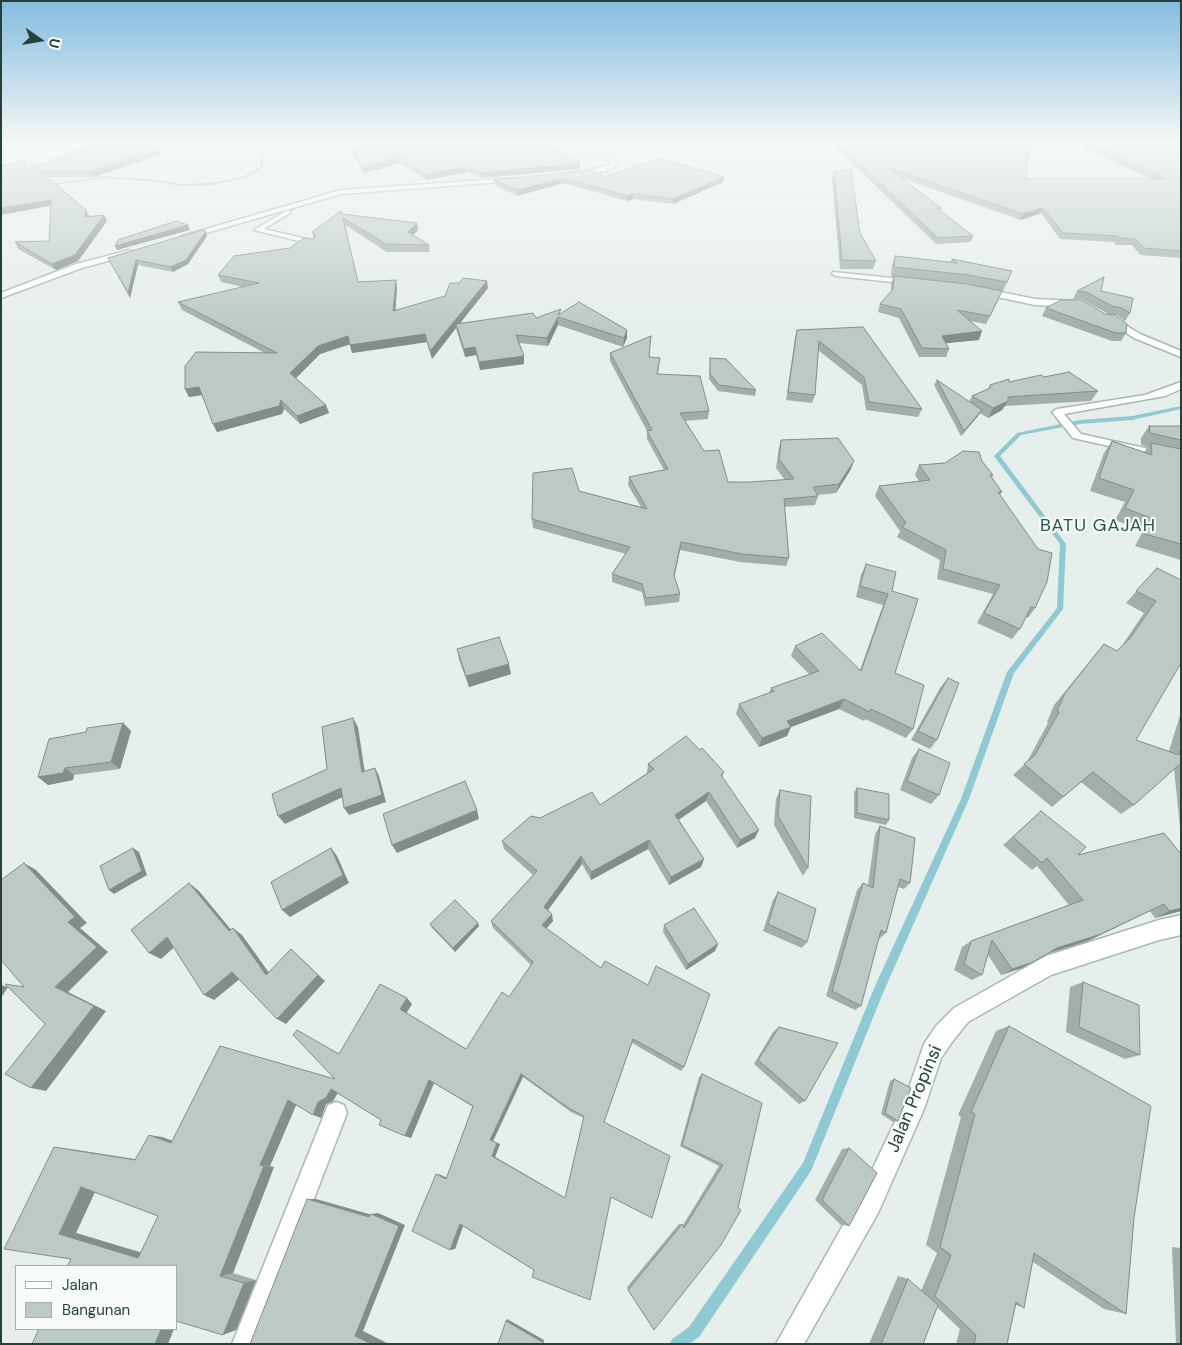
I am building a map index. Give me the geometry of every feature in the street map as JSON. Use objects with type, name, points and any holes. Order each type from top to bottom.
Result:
[{"type":"street","points":[[175,239],[295,204]]},
{"type":"street","points":[[298,204],[258,230],[312,244]]},
{"type":"street","points":[[1,296],[79,266],[140,249]]},
{"type":"street","points":[[836,274],[922,283]]},
{"type":"street","points":[[972,290],[1035,302],[1081,304],[1089,309]]},
{"type":"street","points":[[1105,318],[1113,319],[1137,336],[1181,354]]},
{"type":"street","points":[[1181,385],[1176,389],[1153,396],[1058,412],[1077,436],[1181,459]]},
{"type":"street","name":"Jalan Propinsi","points":[[789,1344],[869,1204],[913,1109],[932,1052],[961,1015],[1046,966],[1159,930],[1181,925]]},
{"type":"street","points":[[245,1344],[336,1113]]},
{"type":"building","points":[[1,204],[27,204],[1,208]]},
{"type":"building","points":[[51,204],[79,204],[86,210],[85,217],[104,215],[75,255],[52,264],[15,242],[49,241]]},
{"type":"building","points":[[837,204],[856,204],[860,233],[876,261],[842,260]]},
{"type":"building","points":[[902,204],[935,204],[941,208],[937,208],[973,236],[938,238]]},
{"type":"building","points":[[993,204],[1181,204],[1181,251],[1144,248],[1135,239],[1117,236],[1063,233],[1043,208],[1023,214]]},
{"type":"building","points":[[341,211],[342,214],[417,223],[408,232],[429,245],[386,244],[343,218],[358,282],[396,280],[393,311],[445,296],[450,283],[459,283],[463,278],[487,281],[430,351],[425,334],[350,345],[348,336],[318,346],[290,373],[326,405],[297,416],[281,400],[279,406],[213,424],[199,387],[185,389],[185,366],[196,352],[277,353],[178,302],[259,283],[218,275],[234,256],[290,248],[304,238],[314,239],[315,234],[312,232]]},
{"type":"building","points":[[176,221],[188,225],[115,246],[118,240]]},
{"type":"building","points":[[202,230],[206,231],[186,260],[171,267],[136,260],[128,293],[108,258]]},
{"type":"building","points":[[895,256],[957,263],[952,259],[1012,271],[1007,282],[968,275],[894,267]]},
{"type":"building","points":[[894,276],[967,284],[1002,291],[990,316],[957,310],[982,331],[942,336],[949,349],[922,348],[901,309],[880,304],[893,289]]},
{"type":"building","points":[[1104,277],[1101,291],[1133,298],[1130,313],[1086,292],[1077,291]]},
{"type":"building","points":[[1061,300],[1082,300],[1105,314],[1115,315],[1127,324],[1126,333],[1116,333],[1046,308]]},
{"type":"building","points":[[579,302],[627,330],[624,338],[558,317],[547,338],[516,335],[524,356],[479,362],[475,347],[464,349],[456,324],[533,313],[536,318],[561,309],[558,315]]},
{"type":"building","points":[[863,327],[922,409],[869,402],[864,377],[819,341],[815,395],[788,392],[797,330]]},
{"type":"building","points":[[651,336],[649,357],[660,358],[657,374],[700,376],[709,411],[680,413],[704,451],[719,450],[728,482],[794,479],[779,459],[781,440],[838,438],[854,461],[839,484],[813,487],[818,496],[784,499],[789,558],[742,554],[681,542],[674,575],[680,594],[646,598],[642,584],[612,574],[630,547],[532,519],[533,473],[572,468],[579,491],[647,509],[629,477],[668,469],[647,431],[652,430],[610,353]]},
{"type":"building","points":[[710,358],[726,359],[756,390],[719,385],[710,374]]},
{"type":"building","points":[[1069,372],[1098,391],[1008,397],[1008,401],[993,408],[972,396],[990,388],[990,385],[1009,379],[1009,382],[1041,375],[1044,377]]},
{"type":"building","points":[[937,380],[982,410],[964,431]]},
{"type":"building","points":[[1149,426],[1181,426],[1181,440],[1150,433]]},
{"type":"building","points":[[1112,441],[1152,455],[1151,443],[1181,449],[1181,544],[1145,534],[1153,519],[1125,508],[1134,490],[1099,478]]},
{"type":"building","points":[[963,451],[979,452],[982,461],[993,475],[990,475],[1002,492],[998,492],[1038,549],[1052,553],[1047,582],[1035,608],[1031,607],[1020,629],[984,613],[1000,585],[943,569],[946,550],[902,527],[906,523],[879,486],[930,480],[919,465],[945,463]]},
{"type":"building","points":[[866,564],[896,572],[892,591],[918,599],[895,673],[924,685],[913,729],[871,709],[870,712],[844,699],[787,721],[791,727],[762,738],[739,704],[774,691],[771,688],[819,671],[795,646],[822,633],[861,671],[888,594],[860,586]]},
{"type":"building","points":[[1157,568],[1181,580],[1181,663],[1136,740],[1179,755],[1181,747],[1181,763],[1134,805],[1093,772],[1063,797],[1024,764],[1035,755],[1059,712],[1057,711],[1065,693],[1104,644],[1117,651],[1130,638],[1156,601],[1136,591]]},
{"type":"building","points":[[499,637],[509,664],[466,676],[457,649]]},
{"type":"building","points":[[948,678],[959,683],[937,740],[918,731]]},
{"type":"building","points":[[353,718],[362,772],[375,768],[382,795],[344,808],[341,788],[278,816],[272,794],[327,769],[322,727]]},
{"type":"building","points":[[123,723],[111,762],[65,768],[63,773],[38,777],[49,739],[86,732],[87,728]]},
{"type":"building","points":[[686,736],[700,750],[702,748],[724,772],[721,775],[759,830],[740,840],[709,792],[675,815],[704,859],[671,877],[649,840],[591,872],[581,856],[544,907],[552,914],[542,925],[601,968],[605,961],[648,985],[656,966],[710,994],[684,1067],[633,1039],[604,1122],[670,1156],[652,1218],[611,1197],[590,1300],[532,1277],[534,1270],[460,1224],[450,1250],[412,1231],[436,1174],[446,1179],[473,1106],[429,1080],[405,1136],[379,1125],[381,1120],[331,1089],[326,1098],[318,1102],[313,1115],[288,1100],[260,1165],[264,1166],[220,1276],[244,1283],[223,1335],[178,1322],[178,1265],[68,1265],[71,1259],[4,1249],[54,1147],[135,1160],[149,1135],[171,1143],[220,1046],[335,1079],[293,1035],[297,1030],[339,1054],[380,984],[407,998],[400,1009],[466,1049],[502,992],[509,997],[533,962],[491,921],[537,871],[502,841],[531,816],[540,818],[592,792],[600,805],[654,769],[648,764]],"holes":[[[521,1074],[570,1109],[584,1116],[565,1198],[492,1156],[497,1143],[490,1140]],[[81,1187],[158,1216],[138,1258],[59,1234]]]},
{"type":"building","points":[[919,749],[950,763],[939,795],[907,781]]},
{"type":"building","points":[[465,781],[477,810],[392,845],[383,814]]},
{"type":"building","points":[[857,788],[889,794],[889,820],[857,813]]},
{"type":"building","points":[[780,790],[811,796],[808,868],[778,816]]},
{"type":"building","points":[[1041,811],[1086,847],[1078,855],[1164,833],[1181,854],[1181,908],[1169,911],[1164,904],[1101,934],[1057,948],[1033,962],[1012,969],[992,940],[982,975],[964,964],[971,941],[1083,900],[1047,858],[1042,863],[1013,837]]},
{"type":"building","points":[[880,826],[915,838],[910,883],[900,879],[886,933],[881,930],[861,1006],[832,991],[863,883],[873,888]]},
{"type":"building","points":[[133,848],[142,871],[109,890],[100,866]]},
{"type":"building","points":[[331,848],[343,875],[282,910],[271,882]]},
{"type":"building","points":[[24,863],[75,917],[68,922],[97,947],[55,987],[94,1006],[31,1088],[5,1074],[45,1024],[5,984],[24,987],[1,960],[1,880]]},
{"type":"building","points":[[189,883],[229,931],[233,928],[266,975],[291,949],[318,975],[277,1019],[232,972],[204,995],[167,937],[149,953],[131,930]]},
{"type":"building","points":[[778,892],[816,909],[807,942],[768,924]]},
{"type":"building","points":[[455,900],[478,923],[453,948],[430,924]]},
{"type":"building","points":[[694,908],[718,944],[688,964],[664,925]]},
{"type":"building","points":[[1083,982],[1139,1005],[1140,1055],[1079,1027]]},
{"type":"building","points":[[1009,1026],[1151,1106],[1134,1218],[1126,1314],[1034,1253],[1024,1308],[1016,1302],[1007,1344],[974,1344],[976,1335],[935,1296],[951,1255],[940,1247],[975,1114],[971,1112]]},
{"type":"building","points":[[779,1027],[838,1043],[805,1101],[758,1060]]},
{"type":"building","points":[[702,1074],[762,1103],[738,1208],[741,1210],[721,1245],[654,1330],[628,1290],[682,1224],[684,1228],[723,1165],[682,1145]]},
{"type":"building","points":[[894,1079],[911,1088],[898,1121],[885,1113]]},
{"type":"building","points":[[849,1148],[877,1173],[849,1226],[822,1200]]},
{"type":"building","points":[[307,1199],[369,1217],[371,1214],[399,1226],[355,1336],[371,1344],[250,1344]]},
{"type":"building","points":[[908,1279],[938,1305],[923,1344],[881,1344]]},
{"type":"building","points":[[506,1321],[544,1343],[498,1344]]},
{"type":"building","points":[[39,1330],[161,1330],[155,1344],[32,1344]]},
{"type":"waterway","points":[[677,1344],[694,1332],[807,1167],[879,990],[965,799],[1011,672],[1060,609],[1063,544],[997,456],[1019,434],[1080,422],[1132,418],[1181,407]]},
{"type":"district","name":"BATU GAJAH","points":[[1098,526]]}]
